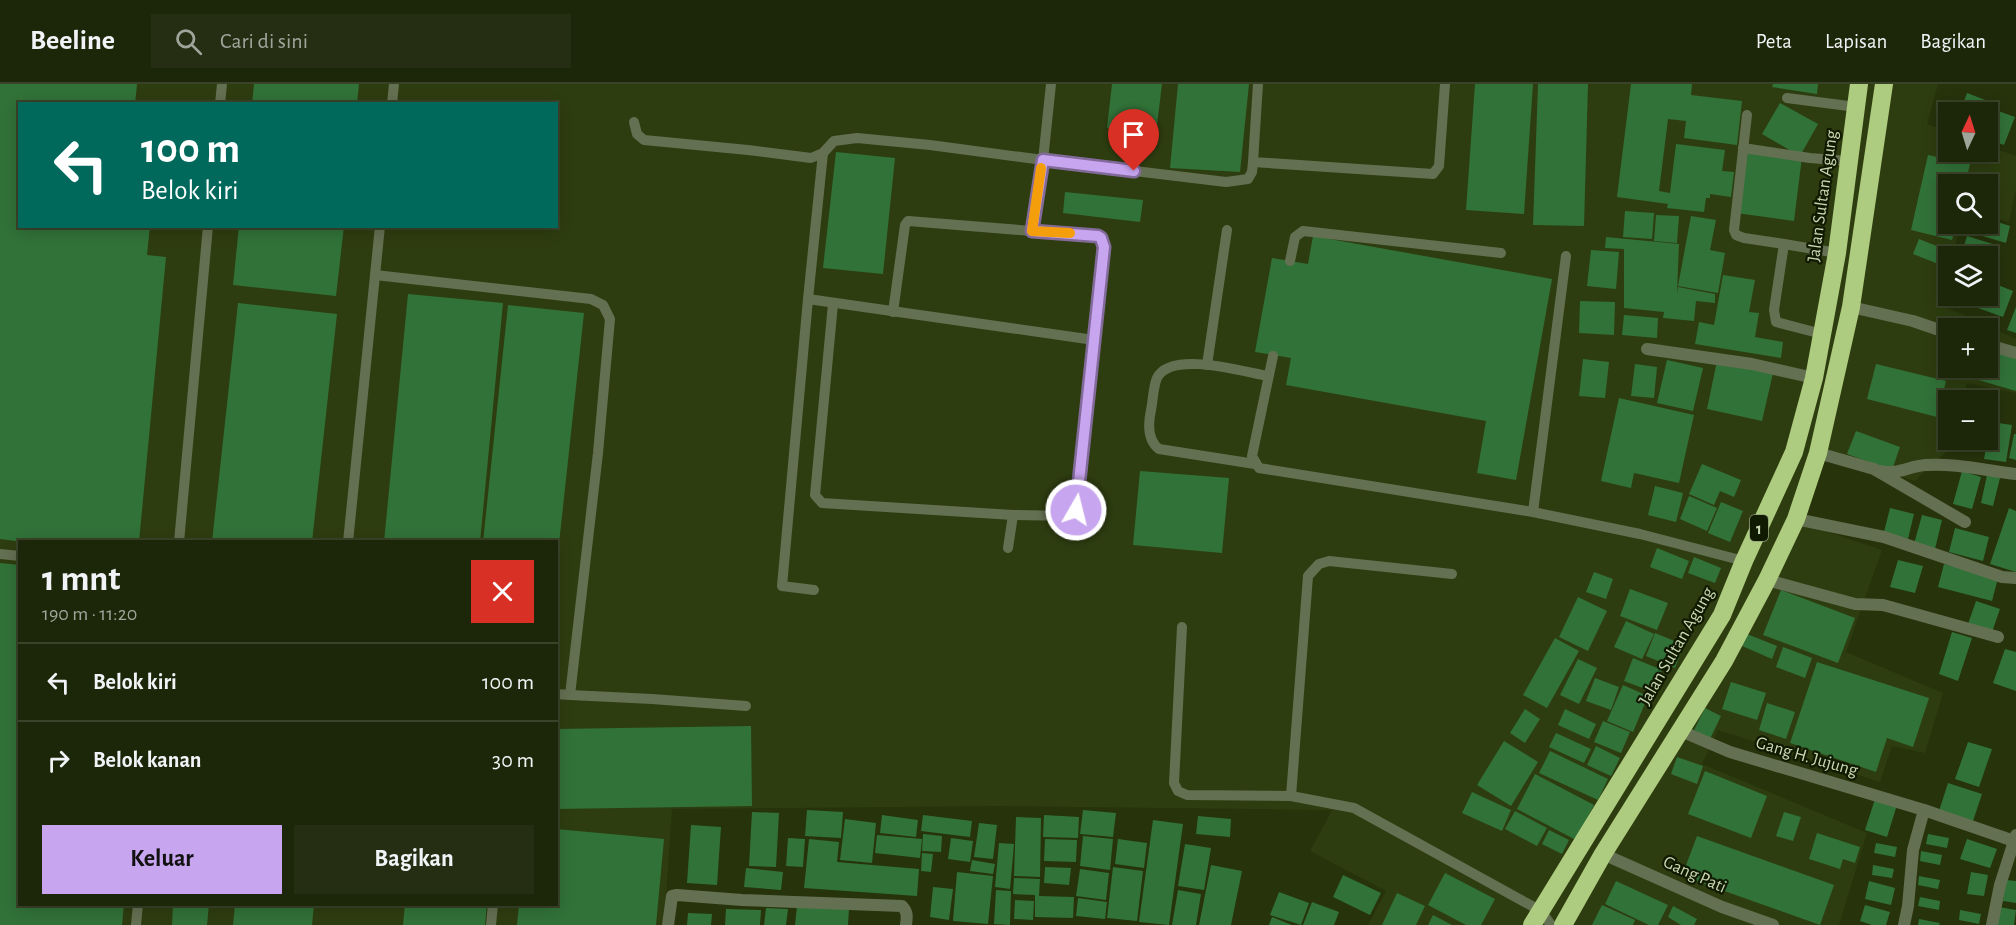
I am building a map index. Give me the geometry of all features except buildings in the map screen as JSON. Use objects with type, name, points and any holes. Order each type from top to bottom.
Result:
[{"type":"highway","name":"Jalan Sultan Agung","points":[[1541,920],[1722,615],[1794,452],[1814,378],[1837,253],[1859,84]]},
{"type":"highway","name":"1","points":[[1563,925],[1603,854],[1682,732],[1724,661],[1796,519],[1818,453],[1851,307],[1884,84]]},
{"type":"street","points":[[1851,307],[1913,321],[1938,330]]},
{"type":"street","points":[[1998,348],[2016,353]]},
{"type":"street","points":[[1647,349],[1752,364],[1814,378]]},
{"type":"street","points":[[1818,453],[1893,474],[1918,466],[1936,465],[2016,474]]},
{"type":"street","points":[[1874,469],[1965,522]]},
{"type":"street","points":[[1796,519],[1884,537],[2002,577],[2016,578]]},
{"type":"street","points":[[1767,580],[1855,604],[1883,605],[1998,637]]},
{"type":"street","name":"Gang H. Jujung","points":[[1682,732],[1739,755],[2015,838]]},
{"type":"street","points":[[1904,925],[1913,850],[1924,810]]},
{"type":"street","points":[[1992,925],[2000,885],[2015,838]]},
{"type":"street","name":"Gang Pati","points":[[1603,854],[1722,906],[1773,925]]},
{"type":"street","points":[[668,925],[672,896],[677,895],[902,906],[906,910],[906,925]]},
{"type":"lane","points":[[220,102],[222,84]]},
{"type":"lane","points":[[392,102],[394,84]]},
{"type":"lane","points":[[1032,231],[1043,160],[1051,84]]},
{"type":"lane","points":[[634,122],[637,134],[644,141],[748,150],[806,158],[816,157],[823,153],[834,141],[857,138],[1226,182],[1248,179],[1251,176],[1258,84]]},
{"type":"lane","points":[[1253,162],[1433,174],[1439,166],[1445,84]]},
{"type":"lane","points":[[1787,98],[1856,107]]},
{"type":"lane","points":[[1747,115],[1734,230],[1736,235],[1837,253]]},
{"type":"lane","points":[[1743,148],[1848,161]]},
{"type":"lane","points":[[814,590],[782,586],[823,153]]},
{"type":"lane","points":[[833,304],[815,495],[818,502],[1013,515],[1071,516],[1076,510],[1104,247],[1101,238],[908,221],[905,225],[893,312]]},
{"type":"lane","points":[[179,540],[208,228]]},
{"type":"lane","points":[[348,540],[380,228]]},
{"type":"lane","points":[[1207,365],[1227,230]]},
{"type":"lane","points":[[1290,261],[1295,237],[1303,231],[1501,253]]},
{"type":"lane","points":[[1784,244],[1774,310],[1776,322],[1822,334]]},
{"type":"lane","points":[[1533,512],[1566,256]]},
{"type":"lane","points":[[375,275],[591,299],[603,305],[606,310],[610,319],[599,442],[570,695]]},
{"type":"lane","points":[[808,299],[1094,340]]},
{"type":"lane","points":[[1273,356],[1252,456],[1259,468],[1533,512],[1640,534],[1744,561]]},
{"type":"lane","points":[[1255,464],[1159,449],[1150,437],[1149,418],[1157,378],[1166,368],[1174,365],[1183,363],[1207,365],[1268,376]]},
{"type":"lane","points":[[1008,548],[1013,515]]},
{"type":"lane","points":[[0,554],[18,556]]},
{"type":"lane","points":[[1291,796],[1308,576],[1319,564],[1329,561],[1452,574]]},
{"type":"lane","points":[[1182,627],[1175,788],[1186,795],[1291,796],[1348,806],[1361,811],[1541,920]]},
{"type":"lane","points":[[558,694],[747,706]]},
{"type":"lane","points":[[136,925],[138,906]]},
{"type":"lane","points":[[491,925],[493,906]]},
{"type":"shaded area","points":[[0,84],[1938,84],[1927,124],[1938,128],[1938,162],[1998,162],[1998,150],[2016,156],[2016,189],[2009,222],[1998,219],[1998,174],[1938,174],[1938,234],[1958,234],[1955,246],[1938,246],[1938,306],[1943,306],[1970,318],[1938,318],[1938,378],[1998,378],[1998,331],[2016,339],[2016,393],[1967,383],[1965,390],[1938,390],[1938,450],[1948,450],[1915,481],[1818,453],[1796,521],[1882,550],[1846,652],[1943,693],[1925,753],[1892,746],[1880,782],[1718,730],[1702,764],[1867,833],[1839,925],[1368,925],[1386,891],[1310,851],[1332,810],[1002,806],[672,809],[664,925],[0,925]]},
{"type":"slow traffic","points":[[1041,168],[1032,231],[1070,233]]},
{"type":"route","points":[[1076,510],[1104,247],[1098,236],[1032,231],[1043,160],[1134,171]]}]
